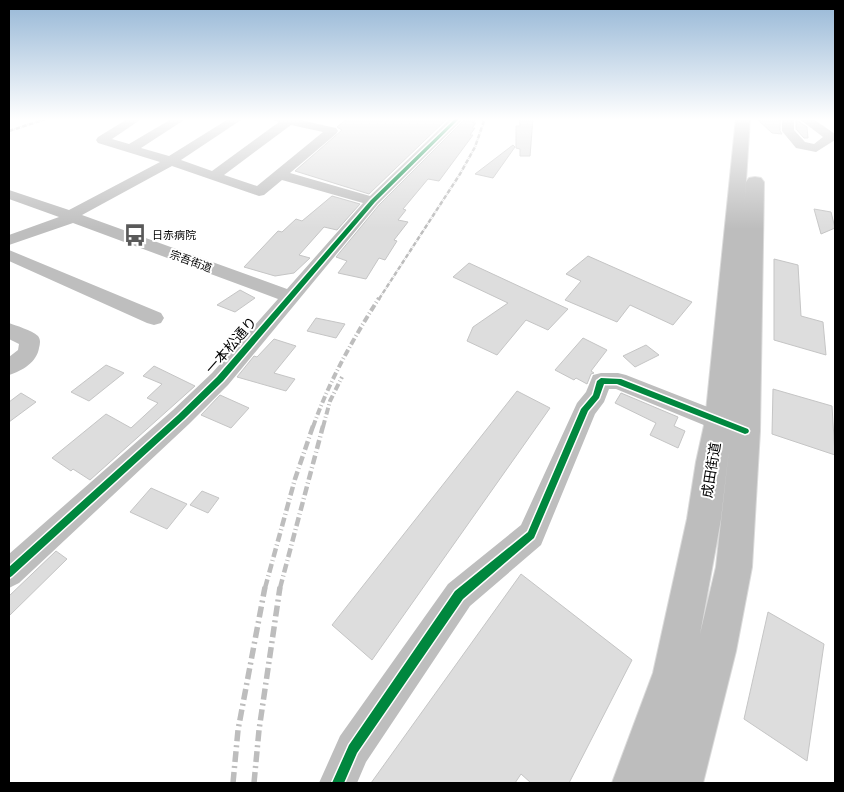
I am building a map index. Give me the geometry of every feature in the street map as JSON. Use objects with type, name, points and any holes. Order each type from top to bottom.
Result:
[{"type":"highway","name":"成田街道","points":[[680,783],[716,651],[734,567],[732,426],[724,344],[740,155]]},
{"type":"highway","name":"成田街道","points":[[634,783],[673,673],[704,519],[712,462],[732,426],[755,155]]},
{"type":"street","points":[[152,155],[259,192],[304,155]]},
{"type":"street","points":[[9,240],[70,218],[180,155]]},
{"type":"street","points":[[214,176],[239,155]]},
{"type":"street","name":"一本松通り","points":[[9,573],[220,379],[289,296],[373,201],[420,155]]},
{"type":"street","points":[[280,175],[373,201]]},
{"type":"street","name":"宗吾街道","points":[[9,194],[70,218],[289,296]]},
{"type":"street","points":[[9,255],[154,318]]},
{"type":"street","points":[[9,330],[30,341],[28,354],[9,367]]},
{"type":"street","points":[[338,783],[353,749],[459,595],[531,535],[585,409],[596,396],[601,382],[618,381],[732,426]]},
{"type":"building","points":[[313,155],[410,155],[369,194],[295,171]]},
{"type":"building","points":[[429,155],[458,155],[439,181],[428,179],[403,209],[406,210],[398,220],[408,222],[394,240],[397,241],[385,260],[379,258],[366,279],[338,273],[347,261],[336,257],[379,205]]},
{"type":"building","points":[[500,155],[509,155],[493,178],[475,174]]},
{"type":"building","points":[[332,196],[360,204],[337,230],[324,227],[299,255],[310,258],[294,273],[275,276],[244,267],[278,231],[282,232],[296,219],[302,221]]},
{"type":"building","points":[[814,209],[831,212],[835,228],[821,234]]},
{"type":"building","points":[[588,256],[692,302],[673,325],[630,305],[617,322],[565,300],[581,281],[566,274]]},
{"type":"building","points":[[774,259],[798,265],[801,316],[823,322],[826,355],[774,340]]},
{"type":"building","points":[[469,263],[568,309],[548,330],[526,320],[497,355],[467,341],[473,327],[508,303],[453,277]]},
{"type":"building","points":[[240,290],[255,298],[235,312],[217,305]]},
{"type":"building","points":[[316,318],[345,324],[336,338],[307,331]]},
{"type":"building","points":[[583,338],[607,350],[591,371],[594,373],[591,374],[587,384],[576,378],[574,380],[555,370]]},
{"type":"building","points":[[274,339],[296,346],[274,373],[295,379],[286,391],[237,377],[254,356],[257,357]]},
{"type":"building","points":[[646,345],[659,355],[635,367],[623,356]]},
{"type":"building","points":[[106,365],[124,373],[89,401],[71,392]]},
{"type":"building","points":[[154,366],[195,386],[90,480],[73,469],[71,471],[52,458],[106,414],[131,428],[158,403],[147,398],[162,384],[143,376]]},
{"type":"building","points":[[773,389],[832,406],[835,455],[772,434]]},
{"type":"building","points":[[517,391],[550,408],[372,660],[332,625]]},
{"type":"building","points":[[21,393],[36,402],[9,422],[9,402]]},
{"type":"building","points":[[621,393],[678,417],[674,426],[685,431],[678,448],[650,435],[656,423],[615,403]]},
{"type":"building","points":[[220,395],[249,408],[231,428],[201,415]]},
{"type":"building","points":[[151,488],[187,504],[167,529],[130,512]]},
{"type":"building","points":[[202,491],[219,498],[208,513],[190,505]]},
{"type":"building","points":[[56,551],[67,559],[9,616],[9,596]]},
{"type":"building","points":[[521,574],[632,660],[569,783],[531,783],[521,774],[515,783],[371,783]]},
{"type":"building","points":[[768,612],[824,644],[807,761],[744,719]]},
{"type":"railway","points":[[379,299],[471,155]]},
{"type":"railway","points":[[313,427],[326,393],[342,361],[379,298]]},
{"type":"railway","points":[[323,427],[330,401],[342,377]]},
{"type":"railway","points":[[265,588],[295,479],[313,426]]},
{"type":"railway","points":[[280,588],[323,426]]},
{"type":"railway","points":[[233,783],[238,730],[265,587]]},
{"type":"railway","points":[[254,783],[259,730],[280,587]]},
{"type":"cycle path","points":[[9,573],[181,417],[220,379],[373,201],[420,155]]},
{"type":"cycle path","points":[[338,783],[353,749],[459,595],[531,535],[585,409],[596,396],[601,381],[618,381],[745,431]]},
{"type":"place","name":"日赤病院","points":[[135,235]]}]
